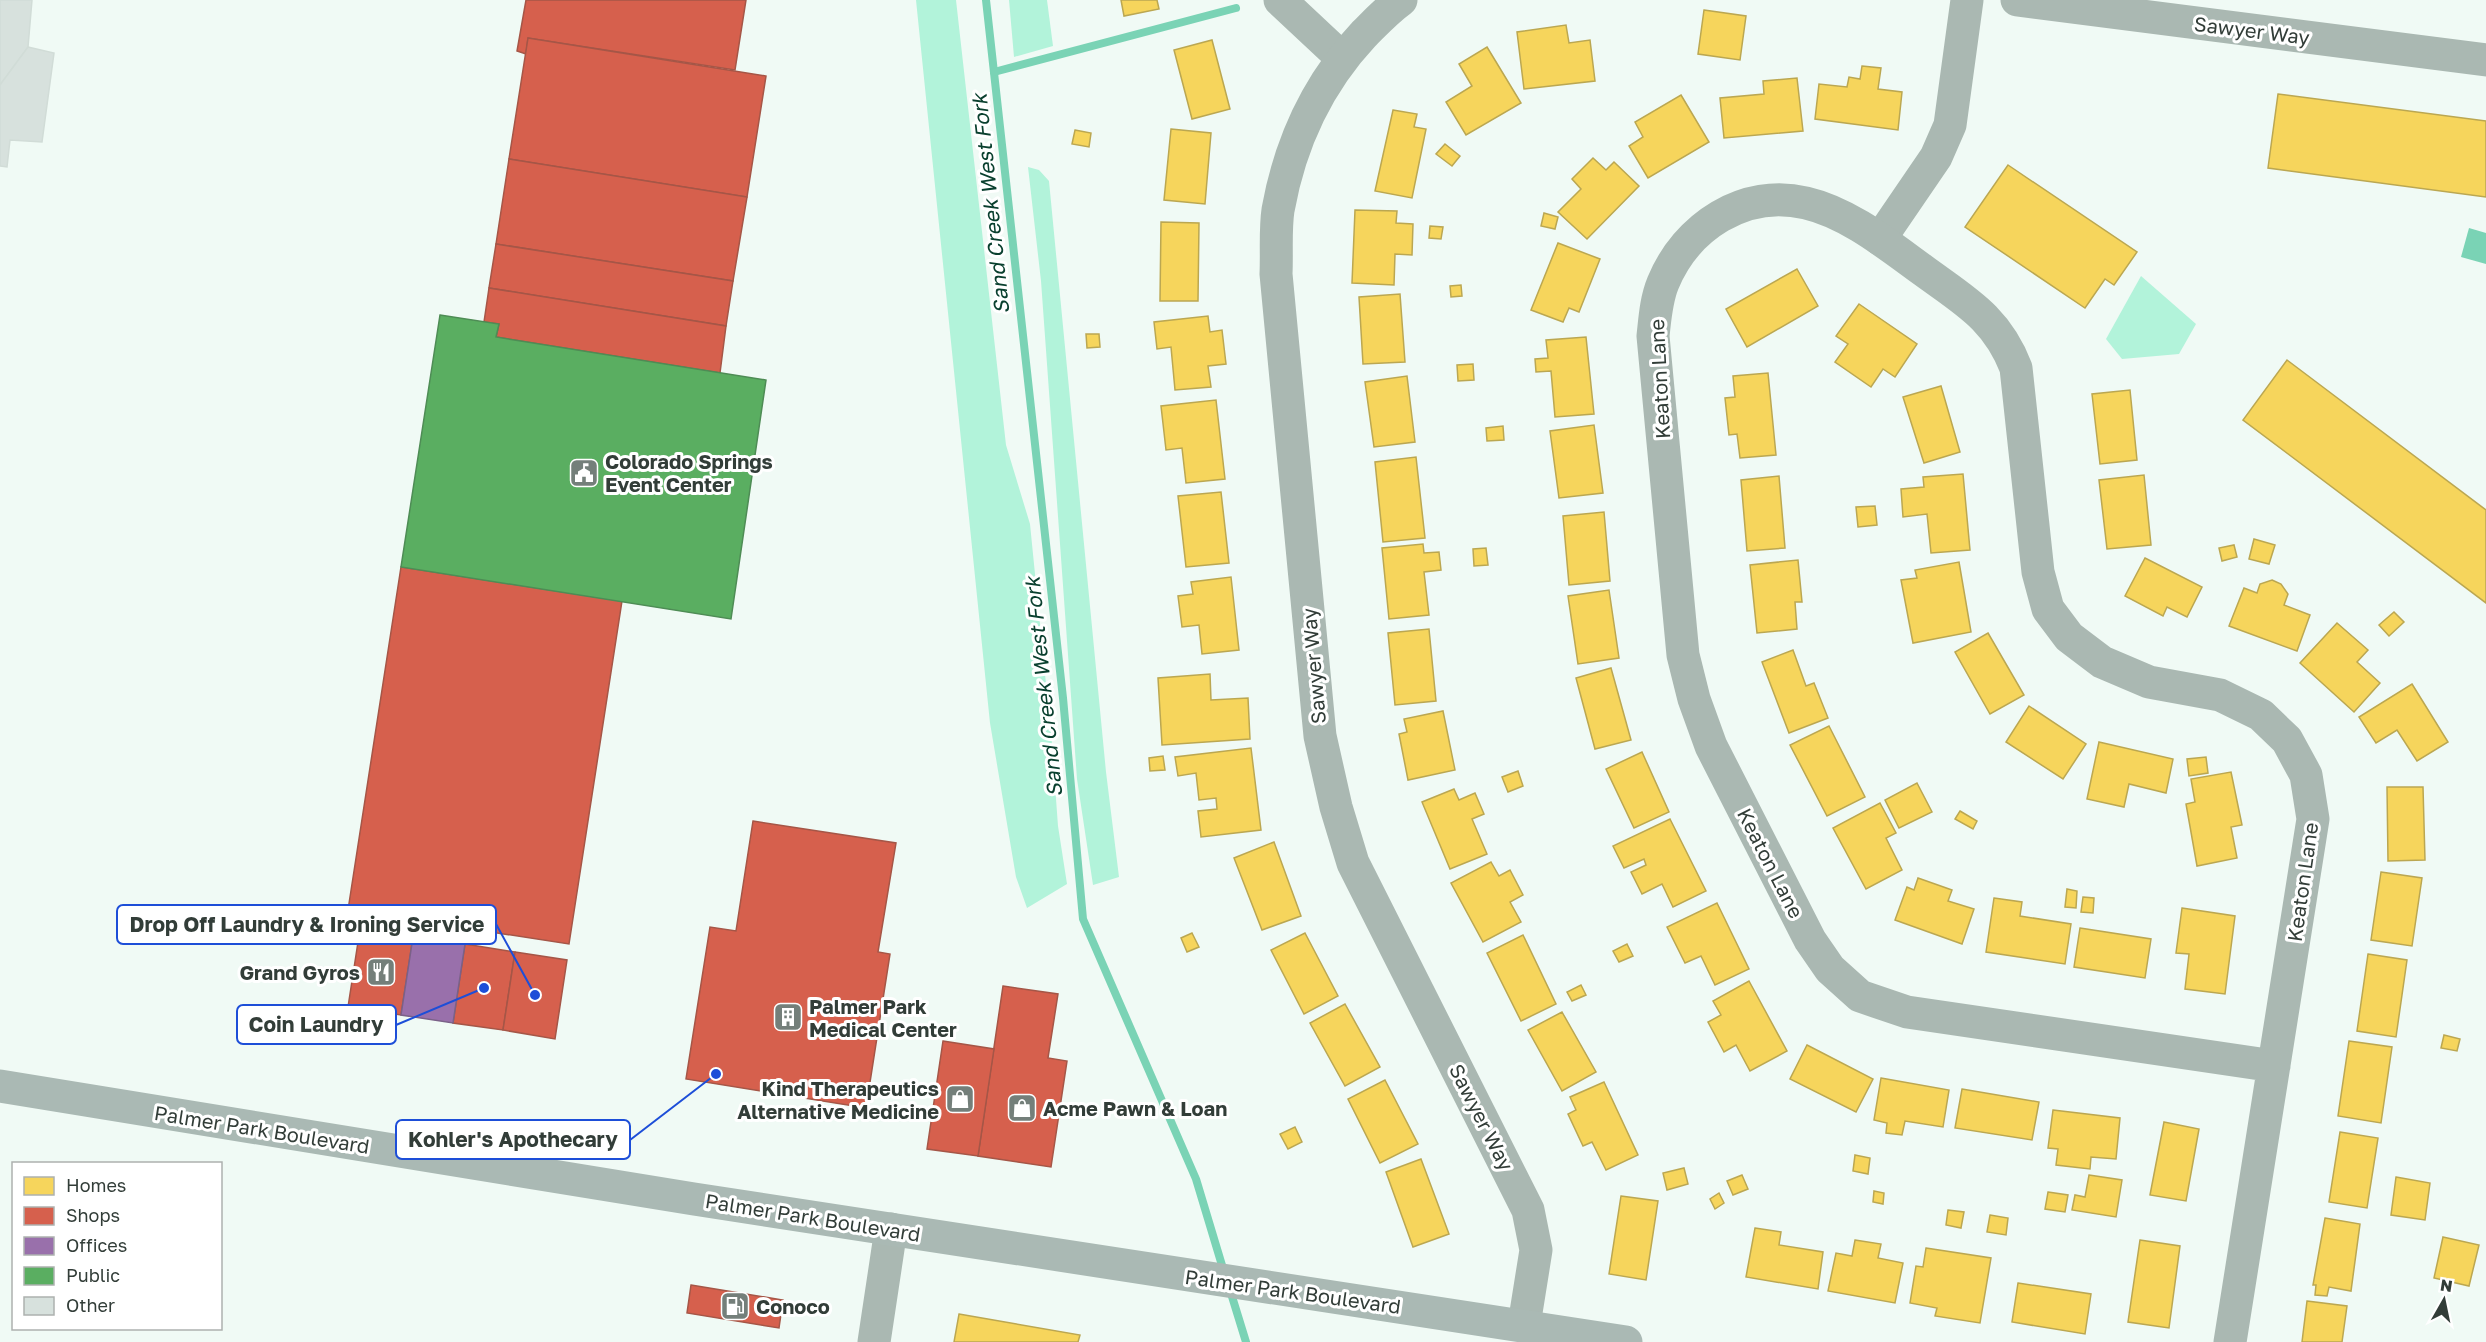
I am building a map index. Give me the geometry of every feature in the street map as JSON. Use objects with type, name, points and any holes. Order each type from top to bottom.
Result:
[{"type":"main road","name":"Palmer Park Boulevard","points":[[0,1086],[1161,1272],[1334,1296],[1626,1342]]},
{"type":"street","points":[[1281,0],[1342,58]]},
{"type":"street","name":"Sawyer Way","points":[[1401,0],[1387,9],[1342,58],[1308,111],[1288,163],[1278,213],[1276,274],[1320,736],[1336,807],[1353,863],[1528,1210],[1536,1250],[1524,1325]]},
{"type":"street","points":[[1880,239],[1936,157],[1950,125],[1967,0]]},
{"type":"street","name":"Sawyer Way","points":[[2017,0],[2486,60]]},
{"type":"street","name":"Keaton Lane","points":[[2230,1342],[2274,1066],[2313,819],[2306,775],[2287,740],[2261,715],[2220,695],[2149,682],[2102,662],[2070,638],[2048,609],[2038,572],[2016,368],[2008,345],[1979,312],[1880,239],[1830,211],[1805,202],[1756,201],[1730,210],[1707,224],[1689,240],[1674,260],[1662,284],[1655,309],[1653,336],[1683,656],[1694,699],[1711,746],[1810,940],[1830,969],[1860,996],[1907,1012],[2274,1066]]},
{"type":"street","points":[[874,1342],[891,1229]]},
{"type":"shaded area","points":[[916,0],[956,0],[1006,445],[1030,524],[1058,826],[1067,884],[1027,908],[1016,877],[990,723]]},
{"type":"shaded area","points":[[1009,0],[1047,0],[1053,46],[1014,57]]},
{"type":"shaded area","points":[[1028,167],[1039,170],[1049,181],[1106,772],[1119,877],[1093,885],[1077,779],[1041,281]]},
{"type":"shaded area","points":[[2469,228],[2486,233],[2486,264],[2461,257]]},
{"type":"shaded area","points":[[2141,276],[2196,324],[2179,354],[2122,359],[2106,339]]},
{"type":"building: Homes","points":[[1121,0],[1157,0],[1159,9],[1124,16]]},
{"type":"building: Homes","points":[[1704,10],[1746,16],[1740,60],[1698,54]]},
{"type":"building: Homes","points":[[1566,25],[1569,43],[1590,40],[1595,81],[1524,89],[1517,32]]},
{"type":"building: Homes","points":[[1212,40],[1230,109],[1192,119],[1174,50]]},
{"type":"building: Homes","points":[[1487,47],[1521,103],[1466,135],[1446,102],[1472,86],[1459,64]]},
{"type":"building: Homes","points":[[1862,66],[1881,68],[1878,89],[1902,92],[1898,130],[1815,119],[1819,84],[1847,87],[1849,77],[1860,79]]},
{"type":"building: Homes","points":[[1797,78],[1803,131],[1724,138],[1720,98],[1764,94],[1763,81]]},
{"type":"building: Homes","points":[[2278,94],[2486,121],[2486,197],[2268,168]]},
{"type":"building: Homes","points":[[1681,95],[1709,142],[1648,178],[1629,146],[1643,137],[1635,122]]},
{"type":"building: Homes","points":[[1393,110],[1417,114],[1414,127],[1426,129],[1412,198],[1375,191]]},
{"type":"building: Homes","points":[[1171,129],[1211,133],[1205,204],[1164,200]]},
{"type":"building: Homes","points":[[1075,130],[1091,133],[1089,147],[1072,144]]},
{"type":"building: Homes","points":[[1445,144],[1460,156],[1452,166],[1436,154]]},
{"type":"building: Homes","points":[[1593,158],[1606,170],[1614,162],[1639,186],[1587,239],[1558,212],[1581,189],[1572,179]]},
{"type":"building: Homes","points":[[2008,165],[2137,252],[2114,285],[2105,279],[2085,308],[1965,227]]},
{"type":"building: Homes","points":[[1355,210],[1397,211],[1396,223],[1413,224],[1412,255],[1395,254],[1394,285],[1352,283]]},
{"type":"building: Homes","points":[[1544,213],[1558,217],[1555,229],[1541,226]]},
{"type":"building: Homes","points":[[1161,222],[1199,223],[1198,301],[1160,301]]},
{"type":"building: Homes","points":[[1430,226],[1443,227],[1441,239],[1429,238]]},
{"type":"building: Homes","points":[[1558,243],[1600,259],[1579,312],[1569,308],[1563,322],[1531,310]]},
{"type":"building: Homes","points":[[1797,269],[1818,306],[1747,347],[1726,309]]},
{"type":"building: Homes","points":[[1461,285],[1462,296],[1451,297],[1450,286]]},
{"type":"building: Homes","points":[[1400,294],[1405,362],[1363,364],[1359,297]]},
{"type":"building: Homes","points":[[1859,304],[1917,344],[1895,377],[1883,369],[1871,387],[1835,362],[1848,344],[1836,336]]},
{"type":"building: Homes","points":[[1208,316],[1210,332],[1222,330],[1226,364],[1208,366],[1211,387],[1175,390],[1171,347],[1157,349],[1154,322]]},
{"type":"building: Homes","points":[[1086,334],[1099,334],[1100,347],[1087,348]]},
{"type":"building: Homes","points":[[1586,337],[1594,414],[1555,417],[1551,371],[1536,372],[1535,359],[1548,358],[1546,340]]},
{"type":"building: Homes","points":[[2287,360],[2486,510],[2486,603],[2243,420]]},
{"type":"building: Homes","points":[[1473,364],[1474,380],[1458,381],[1457,365]]},
{"type":"building: Homes","points":[[1768,373],[1776,455],[1740,458],[1737,434],[1729,435],[1725,398],[1735,397],[1733,376]]},
{"type":"building: Homes","points":[[1407,376],[1415,442],[1374,447],[1365,382]]},
{"type":"building: Homes","points":[[1941,386],[1960,452],[1924,463],[1903,397]]},
{"type":"building: Homes","points":[[2130,390],[2137,460],[2100,464],[2092,394]]},
{"type":"building: Homes","points":[[1216,400],[1225,479],[1186,483],[1182,448],[1166,450],[1161,406]]},
{"type":"building: Homes","points":[[1594,425],[1603,493],[1559,498],[1550,431]]},
{"type":"building: Homes","points":[[1503,426],[1504,440],[1487,441],[1486,428]]},
{"type":"building: Homes","points":[[1416,457],[1425,538],[1383,542],[1375,462]]},
{"type":"building: Homes","points":[[1963,474],[1970,550],[1931,553],[1927,514],[1903,517],[1901,489],[1924,487],[1923,477]]},
{"type":"building: Homes","points":[[2144,475],[2151,545],[2107,549],[2099,480]]},
{"type":"building: Homes","points":[[1779,476],[1785,548],[1747,551],[1741,480]]},
{"type":"building: Homes","points":[[1221,492],[1229,563],[1186,567],[1178,496]]},
{"type":"building: Homes","points":[[1875,506],[1877,525],[1858,527],[1856,507]]},
{"type":"building: Homes","points":[[1604,512],[1610,581],[1569,585],[1563,516]]},
{"type":"building: Homes","points":[[2254,539],[2275,545],[2269,564],[2249,559]]},
{"type":"building: Homes","points":[[1423,544],[1424,553],[1439,552],[1441,570],[1424,572],[1429,615],[1389,619],[1382,548]]},
{"type":"building: Homes","points":[[2234,545],[2237,557],[2222,561],[2219,548]]},
{"type":"building: Homes","points":[[1486,548],[1488,565],[1474,566],[1473,549]]},
{"type":"building: Homes","points":[[2145,558],[2202,587],[2187,617],[2167,607],[2163,616],[2125,596]]},
{"type":"building: Homes","points":[[1798,560],[1802,602],[1795,602],[1797,629],[1757,633],[1750,565]]},
{"type":"building: Homes","points":[[1959,562],[1971,632],[1913,643],[1901,580],[1917,578],[1915,570]]},
{"type":"building: Homes","points":[[1231,577],[1239,650],[1202,654],[1199,625],[1182,627],[1178,596],[1193,594],[1191,582]]},
{"type":"building: Homes","points":[[2272,580],[2281,584],[2288,594],[2284,605],[2310,615],[2297,651],[2229,626],[2244,588],[2257,593],[2260,584]]},
{"type":"building: Homes","points":[[1609,590],[1619,658],[1578,664],[1568,596]]},
{"type":"building: Homes","points":[[2394,612],[2404,622],[2389,636],[2379,625]]},
{"type":"building: Homes","points":[[2337,623],[2368,650],[2357,662],[2380,683],[2354,712],[2300,663]]},
{"type":"building: Homes","points":[[1429,629],[1436,701],[1395,705],[1388,633]]},
{"type":"building: Homes","points":[[1988,633],[2024,695],[1990,714],[1955,652]]},
{"type":"building: Homes","points":[[1793,650],[1806,686],[1814,683],[1828,718],[1789,733],[1762,662]]},
{"type":"building: Homes","points":[[1611,668],[1631,740],[1595,749],[1576,678]]},
{"type":"building: Homes","points":[[1210,674],[1211,700],[1248,698],[1250,739],[1162,745],[1158,678]]},
{"type":"building: Homes","points":[[2412,684],[2448,742],[2417,761],[2397,730],[2376,743],[2359,717]]},
{"type":"building: Homes","points":[[2029,706],[2086,744],[2063,779],[2006,742]]},
{"type":"building: Homes","points":[[1443,711],[1455,770],[1408,780],[1399,734],[1407,732],[1404,719]]},
{"type":"building: Homes","points":[[1829,726],[1865,797],[1827,816],[1790,745]]},
{"type":"building: Homes","points":[[2099,742],[2173,759],[2166,793],[2129,784],[2124,807],[2087,799]]},
{"type":"building: Homes","points":[[1251,748],[1261,830],[1201,837],[1198,811],[1217,809],[1216,798],[1199,800],[1196,773],[1178,776],[1175,757]]},
{"type":"building: Homes","points":[[1642,752],[1669,812],[1634,828],[1606,769]]},
{"type":"building: Homes","points":[[1163,756],[1165,770],[1150,771],[1149,758]]},
{"type":"building: Homes","points":[[2206,757],[2208,773],[2189,776],[2187,759]]},
{"type":"building: Homes","points":[[1518,771],[1523,786],[1508,792],[1502,777]]},
{"type":"building: Homes","points":[[2231,772],[2242,825],[2231,827],[2237,858],[2197,866],[2186,804],[2195,802],[2191,779]]},
{"type":"building: Homes","points":[[1917,783],[1932,812],[1899,828],[1885,800]]},
{"type":"building: Homes","points":[[2387,787],[2423,787],[2425,860],[2388,861]]},
{"type":"building: Homes","points":[[1454,789],[1459,800],[1475,793],[1484,814],[1472,819],[1487,854],[1450,869],[1422,802]]},
{"type":"building: Homes","points":[[1880,803],[1896,833],[1886,838],[1902,870],[1866,889],[1833,828]]},
{"type":"building: Homes","points":[[1960,811],[1977,821],[1973,829],[1955,819]]},
{"type":"building: Homes","points":[[1670,819],[1706,891],[1673,907],[1662,884],[1642,894],[1631,872],[1646,865],[1644,859],[1624,868],[1613,846]]},
{"type":"building: Homes","points":[[1274,842],[1301,916],[1262,930],[1234,858]]},
{"type":"building: Homes","points":[[1491,862],[1499,876],[1510,870],[1523,895],[1510,902],[1521,922],[1483,942],[1451,883]]},
{"type":"building: Homes","points":[[2381,872],[2422,878],[2412,946],[2371,940]]},
{"type":"building: Homes","points":[[1918,878],[1952,890],[1948,901],[1974,909],[1962,944],[1895,920],[1907,887],[1914,890]]},
{"type":"building: Homes","points":[[2067,889],[2077,891],[2076,908],[2065,907]]},
{"type":"building: Homes","points":[[2083,897],[2094,898],[2093,913],[2081,912]]},
{"type":"building: Homes","points":[[1994,898],[2022,902],[2020,916],[2071,924],[2065,964],[1986,952]]},
{"type":"building: Homes","points":[[1717,903],[1749,969],[1715,985],[1701,956],[1685,963],[1667,927]]},
{"type":"building: Homes","points":[[2182,908],[2235,916],[2225,994],[2185,989],[2189,954],[2176,953]]},
{"type":"building: Homes","points":[[2080,928],[2151,939],[2145,978],[2074,967]]},
{"type":"building: Homes","points":[[1192,933],[1199,947],[1187,952],[1181,938]]},
{"type":"building: Homes","points":[[1305,933],[1338,996],[1304,1014],[1271,950]]},
{"type":"building: Homes","points":[[1523,935],[1556,1004],[1521,1021],[1487,953]]},
{"type":"building: Homes","points":[[1627,944],[1633,956],[1619,962],[1613,951]]},
{"type":"building: Homes","points":[[2368,954],[2407,960],[2396,1037],[2357,1031]]},
{"type":"building: Homes","points":[[1749,981],[1787,1051],[1750,1071],[1736,1045],[1724,1052],[1708,1022],[1721,1015],[1713,1001]]},
{"type":"building: Homes","points":[[1581,985],[1586,995],[1572,1001],[1567,992]]},
{"type":"building: Homes","points":[[1345,1004],[1380,1067],[1345,1086],[1310,1023]]},
{"type":"building: Homes","points":[[1562,1012],[1596,1072],[1562,1091],[1528,1030]]},
{"type":"building: Homes","points":[[2444,1035],[2460,1039],[2457,1051],[2441,1048]]},
{"type":"building: Homes","points":[[2349,1041],[2392,1047],[2381,1123],[2338,1116]]},
{"type":"building: Homes","points":[[1807,1045],[1873,1079],[1856,1112],[1790,1079]]},
{"type":"building: Homes","points":[[1881,1078],[1949,1090],[1943,1127],[1905,1121],[1902,1135],[1886,1133],[1887,1123],[1874,1120]]},
{"type":"building: Homes","points":[[1385,1080],[1418,1144],[1380,1163],[1348,1099]]},
{"type":"building: Homes","points":[[1604,1082],[1638,1155],[1606,1170],[1592,1142],[1583,1146],[1568,1114],[1576,1110],[1570,1097]]},
{"type":"building: Homes","points":[[1962,1089],[2039,1102],[2032,1140],[1955,1128]]},
{"type":"building: Homes","points":[[2053,1110],[2120,1118],[2116,1159],[2091,1157],[2090,1169],[2056,1165],[2058,1149],[2048,1148]]},
{"type":"building: Homes","points":[[2164,1122],[2199,1129],[2186,1201],[2150,1195]]},
{"type":"building: Homes","points":[[1295,1127],[1302,1142],[1288,1149],[1280,1134]]},
{"type":"building: Homes","points":[[2340,1132],[2378,1138],[2367,1208],[2329,1202]]},
{"type":"building: Homes","points":[[1855,1155],[1870,1158],[1868,1174],[1853,1171]]},
{"type":"building: Homes","points":[[1421,1159],[1449,1234],[1413,1247],[1386,1172]]},
{"type":"building: Homes","points":[[1684,1168],[1688,1184],[1667,1190],[1663,1173]]},
{"type":"building: Homes","points":[[1742,1175],[1748,1189],[1733,1195],[1727,1181]]},
{"type":"building: Homes","points":[[2089,1175],[2122,1180],[2116,1217],[2072,1210],[2075,1195],[2085,1197]]},
{"type":"building: Homes","points":[[2396,1177],[2430,1183],[2425,1220],[2391,1215]]},
{"type":"building: Homes","points":[[1874,1191],[1884,1193],[1883,1204],[1873,1202]]},
{"type":"building: Homes","points":[[2048,1192],[2068,1195],[2065,1212],[2045,1209]]},
{"type":"building: Homes","points":[[1719,1193],[1724,1203],[1715,1209],[1710,1199]]},
{"type":"building: Homes","points":[[1621,1196],[1658,1201],[1646,1280],[1609,1274]]},
{"type":"building: Homes","points":[[1948,1210],[1964,1212],[1961,1228],[1946,1225]]},
{"type":"building: Homes","points":[[1990,1215],[2008,1218],[2006,1235],[1987,1232]]},
{"type":"building: Homes","points":[[2325,1218],[2360,1224],[2351,1291],[2329,1287],[2327,1296],[2315,1295],[2316,1285],[2313,1285]]},
{"type":"building: Homes","points":[[1755,1228],[1781,1232],[1779,1245],[1823,1252],[1818,1289],[1746,1277]]},
{"type":"building: Homes","points":[[2443,1237],[2479,1245],[2469,1286],[2434,1278]]},
{"type":"building: Homes","points":[[1855,1240],[1881,1244],[1878,1258],[1903,1263],[1895,1303],[1828,1291],[1836,1253],[1852,1256]]},
{"type":"building: Homes","points":[[2140,1240],[2180,1246],[2169,1328],[2128,1322]]},
{"type":"building: Homes","points":[[1926,1248],[1991,1258],[1980,1323],[1935,1316],[1937,1308],[1910,1303],[1916,1266],[1923,1267]]},
{"type":"building: Homes","points":[[2018,1283],[2091,1294],[2085,1334],[2012,1322]]},
{"type":"building: Homes","points":[[2307,1301],[2347,1306],[2342,1342],[2302,1342]]},
{"type":"building: Homes","points":[[959,1314],[1080,1335],[1078,1342],[954,1342]]},
{"type":"building: Shops","points":[[526,0],[746,0],[735,70],[528,38],[526,54],[517,51]]},
{"type":"building: Shops","points":[[528,38],[766,76],[747,197],[509,159]]},
{"type":"building: Shops","points":[[509,159],[747,197],[733,281],[496,244]]},
{"type":"building: Shops","points":[[496,244],[733,281],[726,326],[489,288]]},
{"type":"building: Shops","points":[[489,288],[726,326],[720,373],[496,337],[499,324],[484,322]]},
{"type":"building: Shops","points":[[401,567],[622,601],[569,944],[348,910]]},
{"type":"building: Shops","name":"Palmer Park Medical Center","points":[[753,821],[896,843],[878,952],[890,954],[866,1108],[686,1079],[710,927],[736,931]]},
{"type":"building: Shops","name":"Grand Gyros","points":[[360,929],[413,937],[401,1015],[348,1007]]},
{"type":"building: Shops","points":[[465,944],[515,952],[503,1030],[453,1023]]},
{"type":"building: Shops","points":[[515,952],[567,960],[555,1039],[503,1030]]},
{"type":"building: Shops","name":"Acme Pawn & Loan","points":[[1003,986],[1058,994],[1048,1058],[1067,1061],[1051,1167],[978,1156]]},
{"type":"building: Shops","name":"Kind Therapeutics Alternative Medicine","points":[[943,1041],[994,1049],[978,1156],[927,1149]]},
{"type":"building: Shops","name":"Conoco","points":[[691,1285],[783,1300],[779,1328],[687,1313]]},
{"type":"building: Offices","points":[[413,937],[465,944],[453,1023],[401,1015]]},
{"type":"building: Public","name":"Colorado Springs Event Center","points":[[440,315],[499,324],[496,337],[766,380],[731,619],[401,567]]},
{"type":"building: Other","points":[[0,0],[32,0],[28,47],[0,85]]},
{"type":"building: Other","points":[[28,47],[54,53],[42,142],[10,140],[7,167],[0,166],[0,85]]},
{"type":"waterway","name":"Sand Creek West Fork","points":[[986,0],[1063,698],[1083,919],[1196,1179],[1224,1272]]},
{"type":"waterway","points":[[994,72],[1236,8]]},
{"type":"waterway","name":"Sand Creek West Fork","points":[[1230,1290],[1246,1342]]},
{"type":"place","name":"Colorado Springs Event Center","points":[[584,473]]},
{"type":"place","name":"Grand Gyros","points":[[381,972]]},
{"type":"place","name":"Coin Laundry","points":[[484,988]]},
{"type":"place","name":"Drop Off Laundry & Ironing Service","points":[[535,995]]},
{"type":"place","name":"Palmer Park Medical Center","points":[[788,1017]]},
{"type":"place","name":"Kohler's Apothecary","points":[[716,1074]]},
{"type":"place","name":"Kind Therapeutics Alternative Medicine","points":[[960,1099]]},
{"type":"place","name":"Acme Pawn & Loan","points":[[1022,1108]]},
{"type":"place","name":"Conoco","points":[[735,1306]]}]
